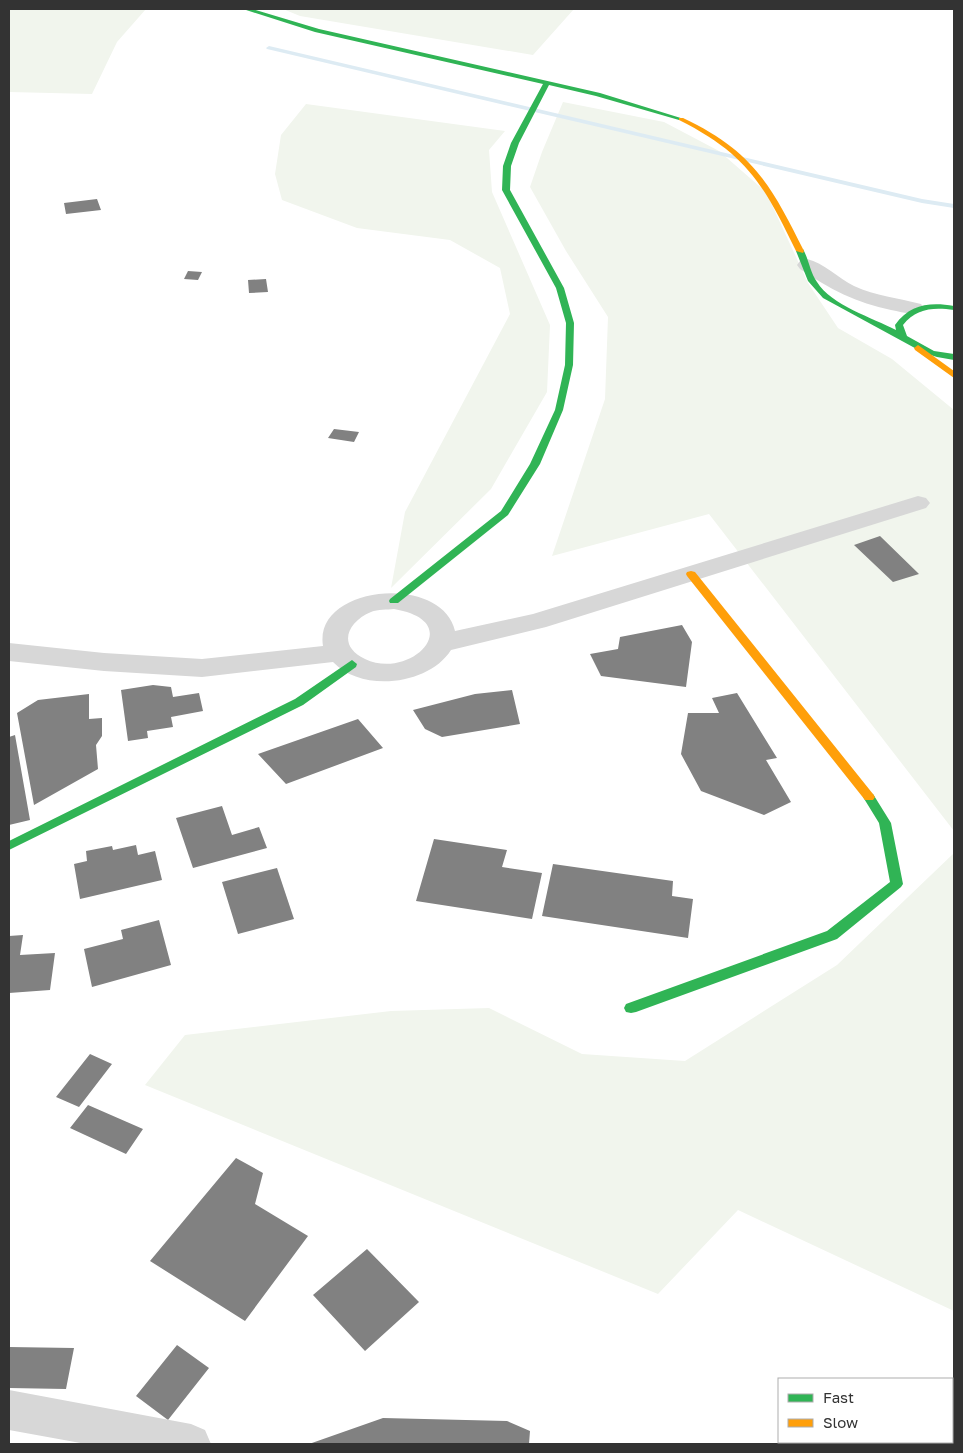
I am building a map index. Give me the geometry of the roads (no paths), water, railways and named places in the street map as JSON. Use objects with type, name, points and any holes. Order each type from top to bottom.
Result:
[{"type":"main road","points":[[246,9],[317,30],[598,94],[677,117],[709,133],[731,149],[748,165],[764,185],[776,204],[807,265],[809,276],[816,287],[827,297],[858,315],[903,337],[954,375]]},
{"type":"main road","points":[[394,601],[505,513],[535,464],[559,410],[569,365],[570,323],[560,288],[506,190],[507,166],[515,144],[547,83]]},
{"type":"main road","points":[[903,337],[899,324],[902,318],[914,308],[953,306]]},
{"type":"main road","points":[[918,348],[933,354],[954,357]]},
{"type":"main road","points":[[631,1008],[832,934],[897,884],[885,823],[871,800],[691,574]]},
{"type":"main road","points":[[9,846],[299,702],[346,659]]},
{"type":"street","points":[[807,265],[828,280],[864,299],[914,308]]},
{"type":"street","points":[[442,643],[537,621],[918,503]]},
{"type":"street","points":[[9,652],[104,662],[202,668],[346,659],[369,670],[387,672],[406,670],[429,659],[435,654],[442,643],[442,631],[437,620],[427,610],[412,604],[394,601],[378,602],[363,606],[350,613],[335,632],[335,643],[346,659]]},
{"type":"street","points":[[9,1410],[192,1444]]},
{"type":"waterway","points":[[269,48],[922,201],[954,206]]}]
